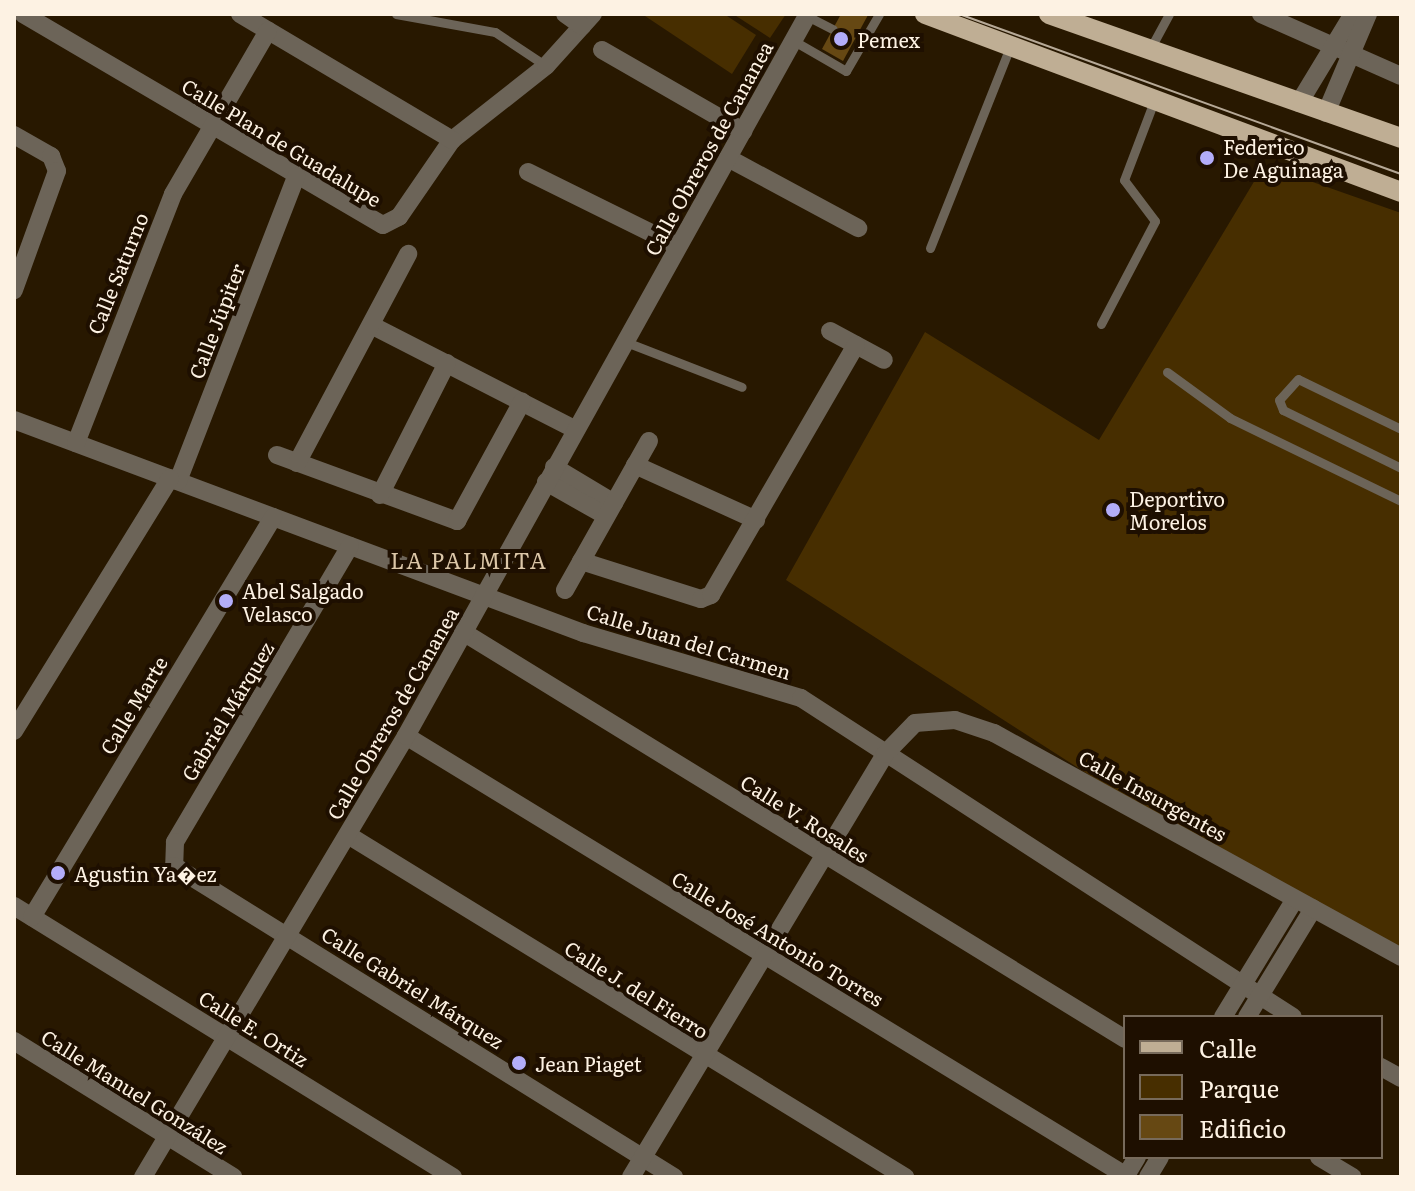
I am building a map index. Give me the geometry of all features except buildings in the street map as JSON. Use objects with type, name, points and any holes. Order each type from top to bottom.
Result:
[{"type":"main road","points":[[925,14],[1009,49],[1401,192]]},
{"type":"main road","points":[[1049,14],[1401,138]]},
{"type":"street","name":"Calle Plan de Guadalupe","points":[[23,14],[296,176],[389,224],[452,140],[546,66],[588,20]]},
{"type":"street","points":[[240,14],[452,140]]},
{"type":"street","points":[[565,14],[588,20]]},
{"type":"street","points":[[1261,14],[1340,53],[1401,76]]},
{"type":"street","points":[[1326,113],[1353,14]]},
{"type":"street","points":[[1299,103],[1368,14]]},
{"type":"street","name":"Calle Obreros de Cananea","points":[[143,1177],[406,736],[808,15]]},
{"type":"street","name":"Calle Saturno","points":[[76,443],[134,282],[214,127],[268,31]]},
{"type":"street","points":[[602,50],[743,131]]},
{"type":"street","points":[[14,135],[51,156],[57,171],[14,290]]},
{"type":"street","points":[[728,158],[858,228]]},
{"type":"street","points":[[528,172],[678,246]]},
{"type":"street","name":"Calle Júpiter","points":[[14,731],[174,480],[296,176]]},
{"type":"street","points":[[297,463],[408,254]]},
{"type":"street","points":[[371,325],[576,430]]},
{"type":"street","points":[[830,331],[884,360]]},
{"type":"street","points":[[581,561],[706,599],[756,520],[856,345]]},
{"type":"street","points":[[380,495],[447,363]]},
{"type":"street","points":[[277,455],[457,521],[522,402]]},
{"type":"street","name":"Calle Juan del Carmen","points":[[14,420],[483,596],[787,692],[1071,868],[1155,934],[1289,1015]]},
{"type":"street","points":[[565,590],[649,441]]},
{"type":"street","points":[[635,465],[756,520]]},
{"type":"street","points":[[550,475],[610,509]]},
{"type":"street","name":"Calle Marte","points":[[32,917],[273,517]]},
{"type":"street","name":"Gabriel Márquez","points":[[171,859],[350,546]]},
{"type":"street","name":"Calle V. Rosales","points":[[463,632],[1123,1038]]},
{"type":"street","name":"Calle Insurgentes","points":[[631,1177],[885,754],[915,723],[973,725],[1401,957]]},
{"type":"street","name":"Calle José Antonio Torres","points":[[406,736],[1126,1177]]},
{"type":"street","name":"Calle J. del Fierro","points":[[348,835],[905,1177]]},
{"type":"street","name":"Calle Gabriel Márquez","points":[[171,859],[179,871],[288,935],[674,1177]]},
{"type":"street","points":[[1224,1015],[1295,899]]},
{"type":"street","name":"Calle E. Ortiz","points":[[14,906],[453,1177]]},
{"type":"street","points":[[1248,1015],[1313,909]]},
{"type":"street","name":"Calle Manuel González","points":[[14,1041],[233,1177]]},
{"type":"street","points":[[1383,1068],[1401,1078]]},
{"type":"street","points":[[1126,1177],[1136,1159]]},
{"type":"street","points":[[1148,1177],[1159,1159]]},
{"type":"street","points":[[1322,1159],[1352,1177]]},
{"type":"lane","points":[[396,14],[495,32],[546,66]]},
{"type":"lane","points":[[794,41],[846,71],[879,14]]},
{"type":"lane","points":[[1149,51],[1169,14]]},
{"type":"lane","points":[[808,15],[833,29]]},
{"type":"lane","points":[[930,248],[1009,49]]},
{"type":"lane","points":[[1101,324],[1155,221],[1124,180],[1154,101]]},
{"type":"lane","points":[[625,342],[742,387]]},
{"type":"lane","points":[[1167,372],[1230,418],[1401,501]]},
{"type":"lane","points":[[1401,429],[1298,379],[1279,400],[1283,410],[1401,468]]},
{"type":"green space","points":[[642,14],[724,14],[756,35],[732,74]]},
{"type":"green space","points":[[733,14],[786,14],[770,38]]},
{"type":"green space","name":"Deportivo Morelos","points":[[1264,165],[1401,213],[1401,950],[1125,798],[786,580],[925,332],[1099,440]]},
{"type":"tram line","points":[[959,14],[1401,174]]},
{"type":"place","name":"Pemex","points":[[841,39]]},
{"type":"place","name":"Federico De Aguinaga","points":[[1207,158]]},
{"type":"place","name":"Deportivo Morelos","points":[[1113,510]]},
{"type":"place","name":"Abel Salgado Velasco","points":[[226,601]]},
{"type":"place","name":"Agustin Ya�ez","points":[[58,873]]},
{"type":"place","name":"Jean Piaget","points":[[519,1063]]},
{"type":"district","name":"LA PALMITA","points":[[469,560]]}]
